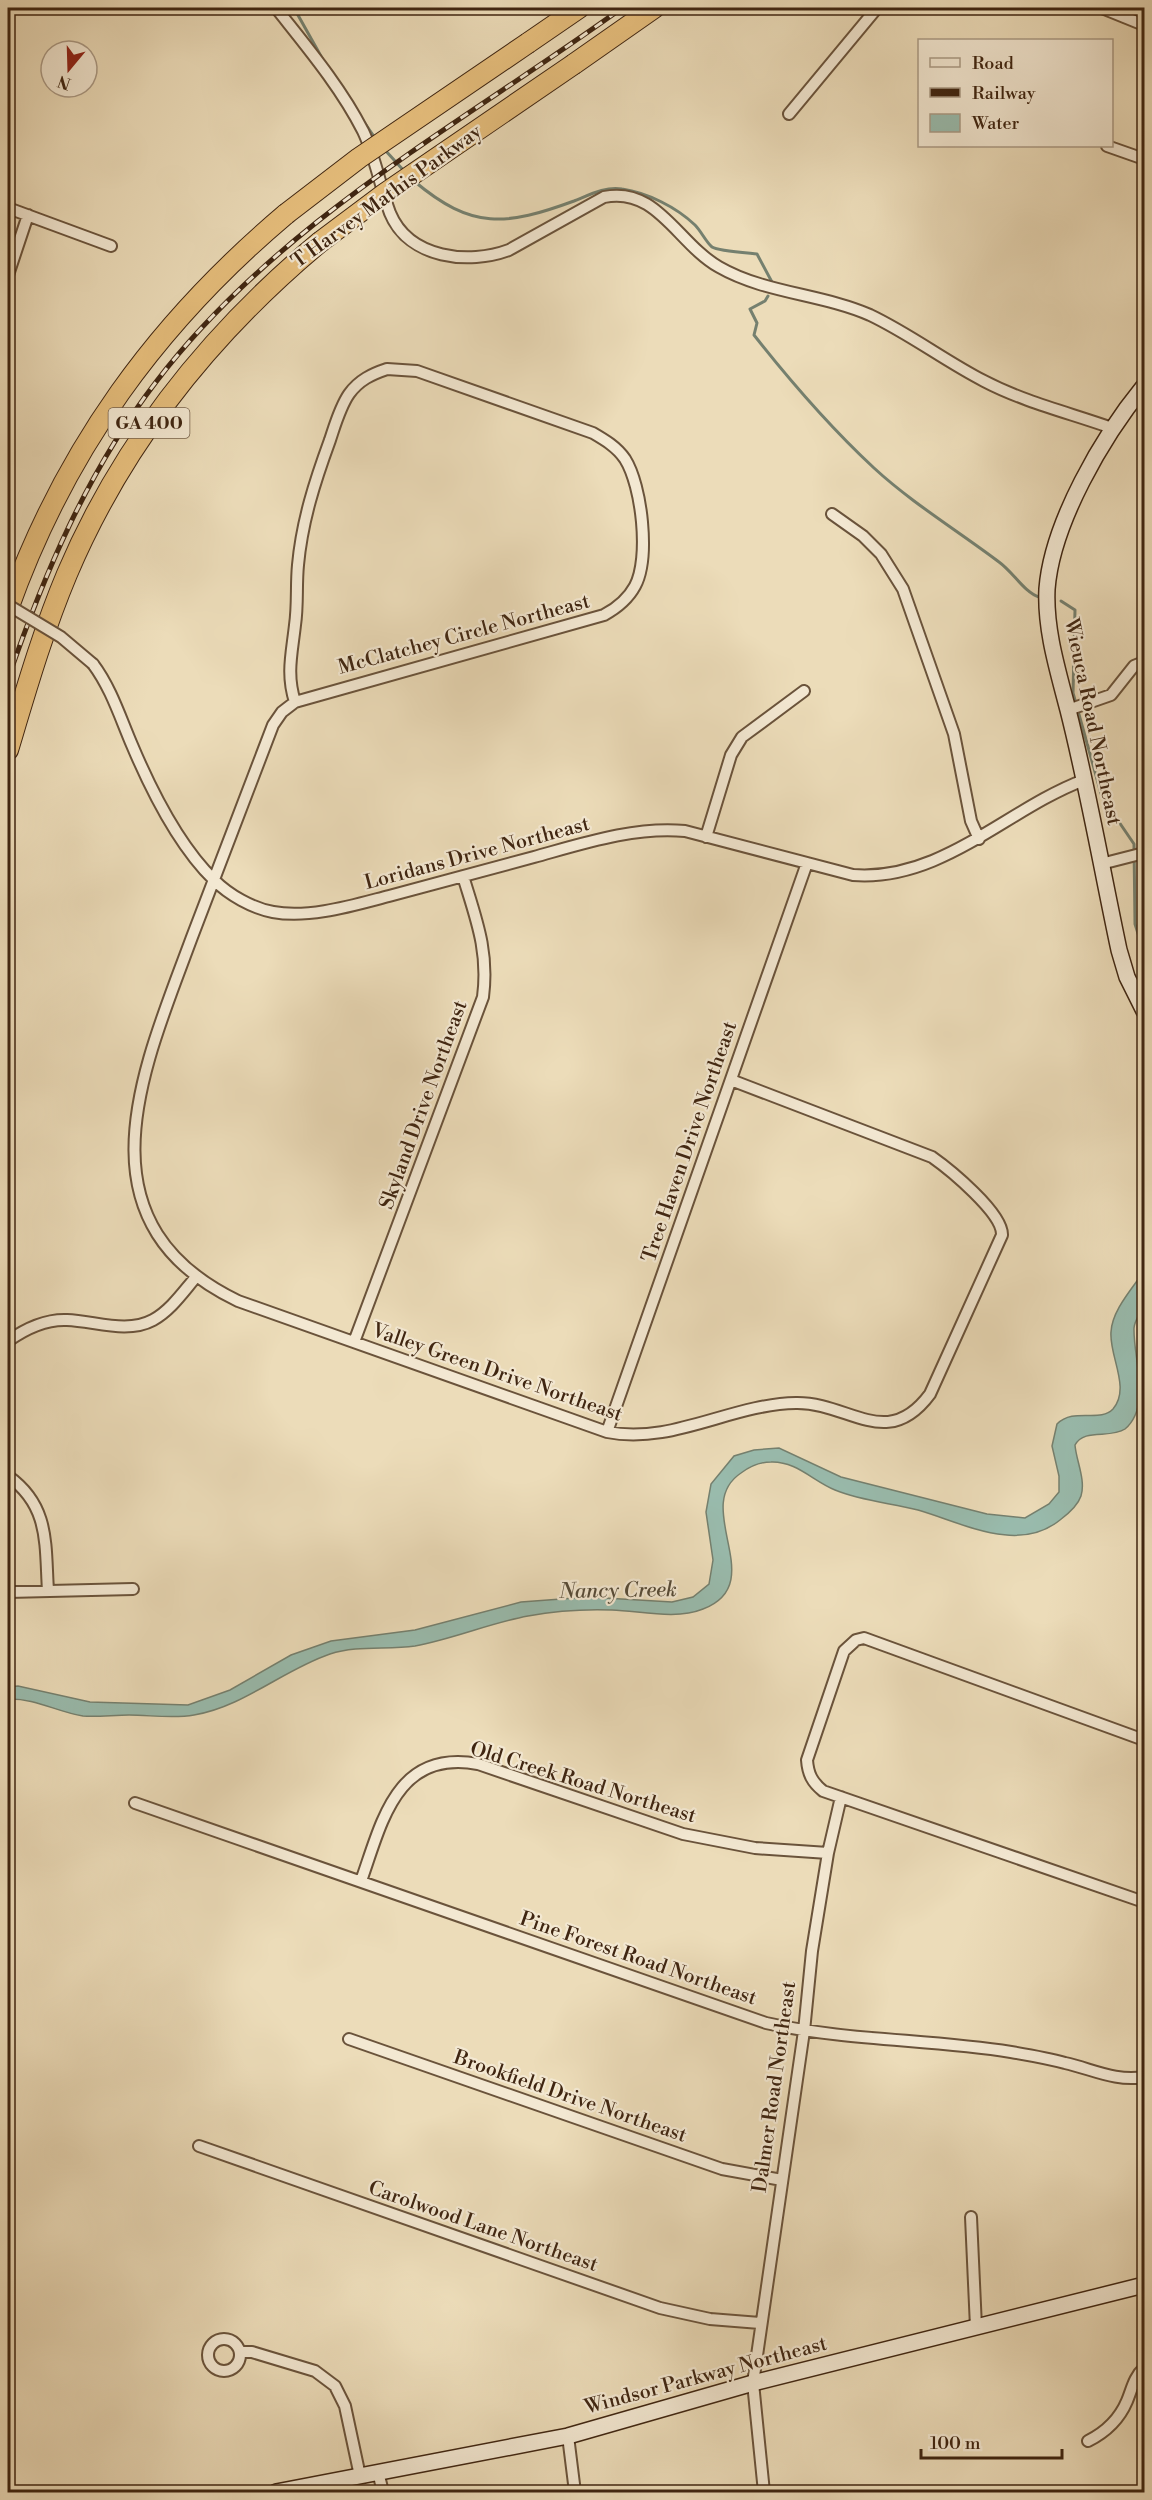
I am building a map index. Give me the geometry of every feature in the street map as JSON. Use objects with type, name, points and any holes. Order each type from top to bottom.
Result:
[{"type":"highway","name":"GA 400","points":[[8,607],[46,517],[87,439],[136,368],[192,302],[286,214],[359,158],[579,8]]},
{"type":"highway","name":"T Harvey Mathis Parkway","points":[[8,750],[39,647],[85,535],[124,461],[170,394],[223,332],[284,272],[320,242],[384,194],[654,8]]},
{"type":"street","points":[[276,8],[342,96],[363,132],[392,216],[407,234],[428,249],[465,259],[493,256],[509,250],[604,197],[619,194],[634,196],[650,205],[698,253],[727,271],[868,315],[906,333],[985,382],[1017,396],[1112,428]]},
{"type":"street","points":[[789,114],[877,8]]},
{"type":"street","points":[[1102,8],[1144,25]]},
{"type":"street","points":[[1110,147],[1144,159]]},
{"type":"street","points":[[8,208],[111,246]]},
{"type":"street","points":[[8,275],[28,215]]},
{"type":"street","name":"McClatchey Circle Northeast","points":[[387,369],[417,371],[593,433],[609,442],[624,458],[633,474],[638,492],[642,560],[635,586],[616,608],[596,618],[295,702],[289,685],[288,667],[296,623],[298,565],[304,521],[342,406],[350,392],[362,380],[387,369]]},
{"type":"street","name":"Wieuca Road Northeast","points":[[1143,1004],[1127,977],[1119,950],[1107,862],[1083,780],[1074,708],[1047,611],[1051,563],[1084,478],[1112,428],[1144,386]]},
{"type":"street","points":[[832,514],[863,536],[881,554],[903,589],[954,734],[971,821],[979,839]]},
{"type":"street","name":"Loridans Drive Northeast","points":[[8,607],[45,626],[93,664],[107,686],[161,805],[214,880],[254,907],[294,914],[367,902],[585,843],[654,830],[685,831],[853,875],[881,875],[938,858],[979,839],[1052,794],[1083,780]]},
{"type":"street","points":[[1074,708],[1111,695],[1134,666],[1144,662]]},
{"type":"street","points":[[706,837],[731,755],[741,736],[804,691]]},
{"type":"street","points":[[214,880],[273,725],[282,712],[295,702]]},
{"type":"street","points":[[1107,862],[1144,853]]},
{"type":"street","name":"Tree Haven Drive Northeast","points":[[607,1432],[807,863]]},
{"type":"street","name":"Skyland Drive Northeast","points":[[354,1342],[483,997],[486,972],[484,948],[463,876]]},
{"type":"street","name":"Valley Green Drive Northeast","points":[[214,880],[153,1042],[139,1095],[133,1146],[139,1190],[149,1217],[162,1240],[196,1277],[238,1301],[607,1432],[626,1436],[646,1436],[750,1409],[793,1403],[820,1405],[874,1423],[891,1422],[907,1417],[921,1407],[930,1394],[1002,1235],[1000,1225],[972,1189],[932,1157],[731,1080]]},
{"type":"street","points":[[8,1341],[34,1325],[56,1320],[120,1326],[143,1324],[168,1309],[196,1277]]},
{"type":"street","points":[[8,1476],[26,1492],[39,1510],[48,1591]]},
{"type":"street","points":[[8,1592],[133,1589]]},
{"type":"street","points":[[1144,1740],[864,1638],[849,1644],[844,1651],[807,1760],[808,1773],[815,1784],[824,1791],[1144,1902]]},
{"type":"street","name":"Old Creek Road Northeast","points":[[361,1881],[387,1807],[396,1793],[420,1772],[453,1762],[478,1764],[683,1834],[755,1848],[828,1853]]},
{"type":"street","name":"Dalmer Road Northeast","points":[[764,2493],[753,2383],[804,2031],[810,1963],[828,1853],[841,1797]]},
{"type":"street","name":"Pine Forest Road Northeast","points":[[135,1803],[766,2023],[804,2031],[1008,2052],[1066,2063],[1117,2078],[1144,2077]]},
{"type":"street","name":"Brookfield Drive Northeast","points":[[349,2039],[722,2169],[782,2180]]},
{"type":"street","name":"Carolwood Lane Northeast","points":[[199,2145],[660,2308],[710,2319],[760,2323]]},
{"type":"street","points":[[971,2217],[976,2327]]},
{"type":"street","name":"Windsor Parkway Northeast","points":[[276,2493],[568,2436],[753,2383],[1144,2285]]},
{"type":"street","points":[[241,2352],[252,2352],[315,2371],[335,2386],[345,2406],[360,2475]]},
{"type":"street","points":[[1088,2441],[1102,2434],[1114,2423],[1126,2404],[1136,2377],[1144,2368]]},
{"type":"street","points":[[568,2436],[575,2493]]},
{"type":"street","points":[[378,2472],[383,2493]]},
{"type":"water","points":[[1144,1271],[1145,1303],[1134,1328],[1139,1382],[1138,1408],[1125,1429],[1084,1437],[1075,1445],[1082,1477],[1081,1496],[1069,1512],[1044,1530],[1026,1535],[990,1533],[918,1510],[845,1494],[788,1465],[763,1463],[741,1473],[728,1488],[723,1505],[731,1564],[730,1582],[722,1597],[703,1609],[681,1614],[602,1610],[549,1613],[514,1619],[415,1646],[340,1651],[296,1669],[229,1704],[194,1715],[83,1716],[37,1703],[8,1699],[8,1687],[18,1686],[90,1702],[188,1705],[230,1690],[291,1655],[331,1641],[415,1630],[521,1602],[588,1597],[672,1602],[693,1597],[709,1584],[713,1560],[706,1512],[711,1484],[734,1456],[754,1450],[779,1448],[841,1477],[987,1514],[1025,1518],[1049,1504],[1059,1492],[1059,1476],[1052,1446],[1057,1424],[1071,1416],[1108,1413],[1118,1401],[1120,1382],[1111,1341],[1112,1324],[1119,1308]]},
{"type":"waterway","points":[[294,8],[322,58]]},
{"type":"waterway","points":[[362,119],[375,138]]},
{"type":"waterway","points":[[385,150],[405,172]]},
{"type":"waterway","points":[[414,181],[454,208],[490,219],[509,219],[528,215],[616,188],[642,194],[661,202],[687,218],[712,247],[757,254],[773,284]]},
{"type":"waterway","points":[[768,296],[765,301],[750,309],[757,323],[754,335],[811,404],[889,481],[999,562],[1029,591],[1039,597]]},
{"type":"waterway","points":[[1061,601],[1075,610],[1073,693],[1102,797],[1134,844],[1135,924],[1144,952]]},
{"type":"railway","points":[[8,679],[52,563],[88,488],[131,416],[156,382],[205,324],[258,272],[315,223],[436,135],[622,8]]},
{"type":"water label","name":"Nancy Creek","points":[[618,1591]]}]
